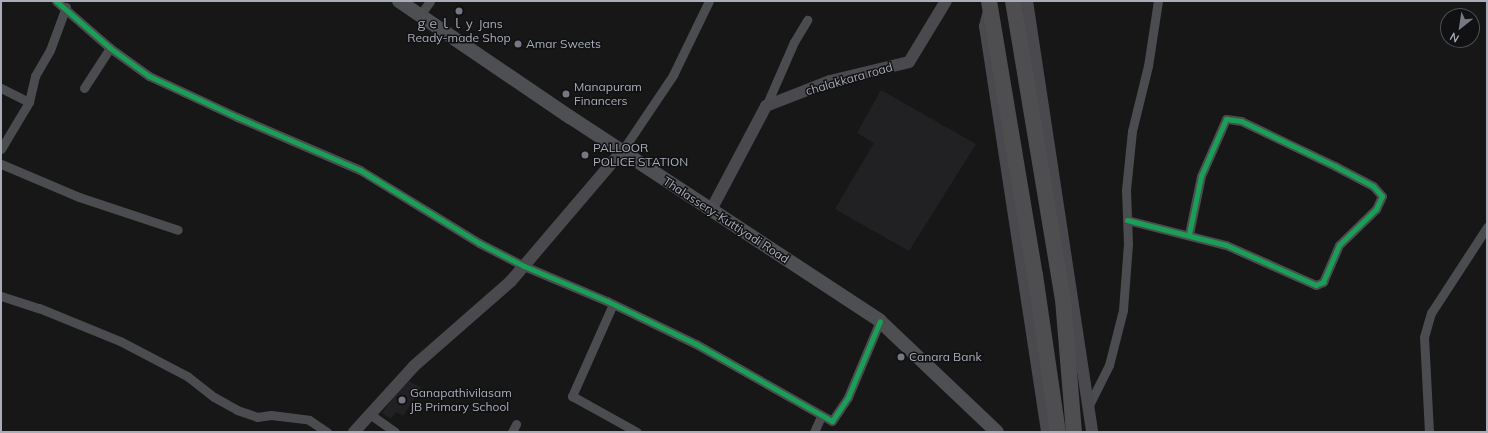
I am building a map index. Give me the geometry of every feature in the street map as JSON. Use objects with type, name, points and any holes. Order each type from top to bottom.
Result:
[{"type":"highway","points":[[1013,1],[1062,300],[1074,432]]},
{"type":"highway","points":[[990,4],[1035,275],[1058,432]]},
{"type":"main road","name":"Thalassery-Kuttiyadi Road","points":[[399,1],[622,152],[880,321],[997,432]]},
{"type":"street","points":[[56,1],[66,8],[110,48],[149,76],[174,89],[360,170],[479,243],[524,266],[613,304],[696,344],[832,421],[848,397],[880,321]]},
{"type":"street","points":[[420,15],[430,1]]},
{"type":"street","points":[[354,432],[414,366],[511,281],[622,152],[673,75],[710,1]]},
{"type":"street","name":"chalakkara road","points":[[766,106],[830,81],[909,62],[946,1]]},
{"type":"street","points":[[1027,1],[1092,432]]},
{"type":"street","points":[[1088,408],[1109,365],[1123,310],[1127,220],[1126,190],[1132,131],[1148,66],[1158,1]]},
{"type":"street","points":[[990,4],[985,26],[1046,432]]},
{"type":"street","points":[[1,149],[30,102],[35,76],[50,50],[66,8]]},
{"type":"street","points":[[711,210],[766,106],[794,42],[806,20]]},
{"type":"street","points":[[84,88],[110,48]]},
{"type":"street","points":[[1,88],[30,102]]},
{"type":"street","points":[[1127,220],[1189,234],[1226,245],[1313,284],[1320,285],[1339,245],[1376,209],[1382,196],[1373,186],[1335,166],[1241,121],[1226,119],[1200,176],[1189,234]]},
{"type":"street","points":[[1,164],[79,197],[178,230]]},
{"type":"street","points":[[1429,432],[1424,337],[1431,314],[1487,227]]},
{"type":"street","points":[[1,296],[39,308],[120,341],[188,376],[214,397],[237,410],[257,417],[270,414],[309,420],[327,432]]},
{"type":"street","points":[[613,304],[572,396],[637,432]]},
{"type":"street","points":[[371,415],[395,432]]},
{"type":"street","points":[[814,432],[821,416]]},
{"type":"shaded area","points":[[881,90],[976,144],[909,251],[835,209],[874,143],[857,133]]},
{"type":"shaded area","name":"Ganapathivilasam JB Primary School","points":[[406,379],[421,388],[403,416],[396,412],[391,419],[382,413]]},
{"type":"cycle path","points":[[56,1],[110,48],[149,76],[237,117],[360,170],[479,243],[524,266],[607,301],[696,344],[832,421],[848,397],[880,321]]},
{"type":"cycle path","points":[[1127,220],[1226,245],[1316,285],[1323,282],[1339,245],[1376,209],[1382,196],[1373,186],[1335,166],[1241,121],[1226,119],[1201,176],[1189,234]]},
{"type":"place","name":"ｇｅｌｌｙ Jans Ready-made Shop","points":[[459,11]]},
{"type":"place","name":"Amar Sweets","points":[[518,44]]},
{"type":"place","name":"Manapuram Financers","points":[[566,94]]},
{"type":"place","name":"PALLOOR POLICE STATION","points":[[585,155]]},
{"type":"place","name":"Canara Bank","points":[[901,357]]},
{"type":"place","name":"Ganapathivilasam JB Primary School","points":[[402,400]]}]
